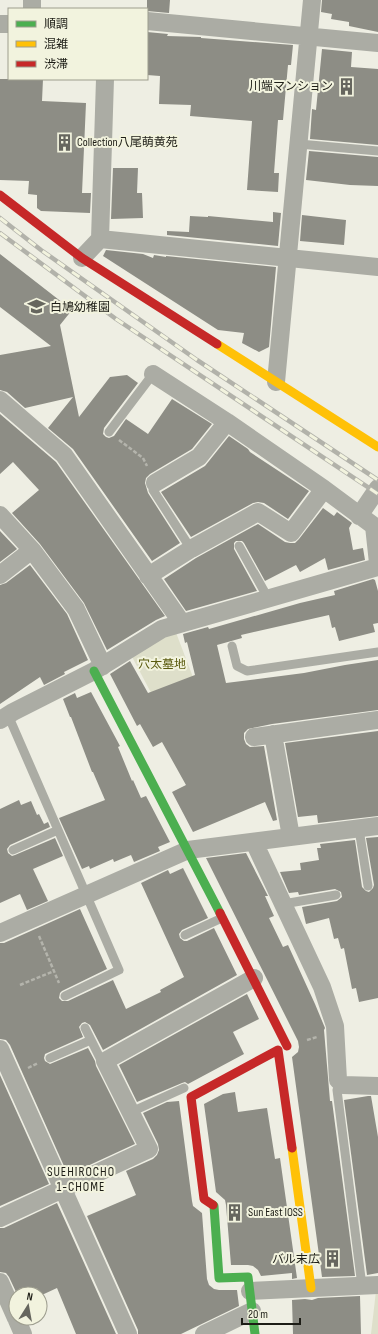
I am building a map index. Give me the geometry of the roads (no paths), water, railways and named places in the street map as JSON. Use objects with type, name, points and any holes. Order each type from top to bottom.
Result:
[{"type":"street","points":[[276,382],[312,0]]},
{"type":"street","points":[[148,21],[378,43]]},
{"type":"street","points":[[82,258],[100,239],[105,80]]},
{"type":"street","points":[[0,195],[82,258],[378,447]]},
{"type":"street","points":[[100,239],[378,266]]},
{"type":"street","points":[[153,374],[227,422],[324,489],[376,528],[378,563]]},
{"type":"street","points":[[0,400],[64,455],[182,623]]},
{"type":"street","points":[[156,482],[199,457],[227,422]]},
{"type":"street","points":[[360,516],[378,488]]},
{"type":"street","points":[[148,576],[190,549],[258,512],[290,533],[324,489]]},
{"type":"street","points":[[0,515],[32,550],[76,609],[99,668],[188,850],[254,978],[287,1046]]},
{"type":"street","points":[[0,575],[32,550]]},
{"type":"street","points":[[4,717],[99,668],[162,629],[378,567]]},
{"type":"street","points":[[254,737],[378,720]]},
{"type":"street","points":[[273,734],[291,837]]},
{"type":"street","points":[[0,933],[188,850],[378,826]]},
{"type":"street","points":[[254,842],[322,987],[335,1026],[338,1080],[343,1085],[378,1089]]},
{"type":"street","points":[[0,1218],[149,1150],[105,1061],[254,978]]},
{"type":"street","points":[[0,1049],[128,1334]]},
{"type":"street","points":[[255,1334],[248,1277],[219,1278],[214,1206],[204,1199],[192,1097],[278,1050],[311,1288]]},
{"type":"street","points":[[0,1282],[8,1300]]},
{"type":"street","points":[[250,1291],[370,1285]]},
{"type":"street","points":[[204,1334],[252,1311]]},
{"type":"lane","points":[[299,144],[378,151]]},
{"type":"lane","points":[[109,432],[153,374]]},
{"type":"lane","points":[[156,482],[153,490],[190,549]]},
{"type":"lane","points":[[239,546],[268,598]]},
{"type":"lane","points":[[232,646],[237,666],[247,671],[378,652]]},
{"type":"lane","points":[[4,717],[58,830],[118,970],[65,996]]},
{"type":"lane","points":[[360,829],[368,886]]},
{"type":"lane","points":[[13,850],[58,830]]},
{"type":"lane","points":[[283,904],[336,895]]},
{"type":"lane","points":[[185,935],[223,918]]},
{"type":"lane","points":[[85,1028],[100,1058],[105,1061]]},
{"type":"lane","points":[[50,1058],[91,1040]]},
{"type":"lane","points":[[340,1082],[337,1090],[370,1285]]},
{"type":"lane","points":[[130,1112],[184,1088]]},
{"type":"railway","points":[[0,218],[41,250],[197,360],[378,480]]},
{"type":"railway","points":[[0,233],[116,319],[378,494]]},
{"type":"place","name":"川端マンション","points":[[346,86]]},
{"type":"place","name":"Collection八尾萌黄苑","points":[[64,142]]},
{"type":"place","name":"白鳩幼稚園","points":[[37,307]]},
{"type":"place","name":"Sun East IOSS","points":[[235,1212]]},
{"type":"place","name":"バル末広","points":[[333,1259]]},
{"type":"district","name":"SUEHIROCHO 1-CHOME","points":[[81,1178]]},
{"type":"park label","name":"穴太墓地","points":[[162,664]]}]
